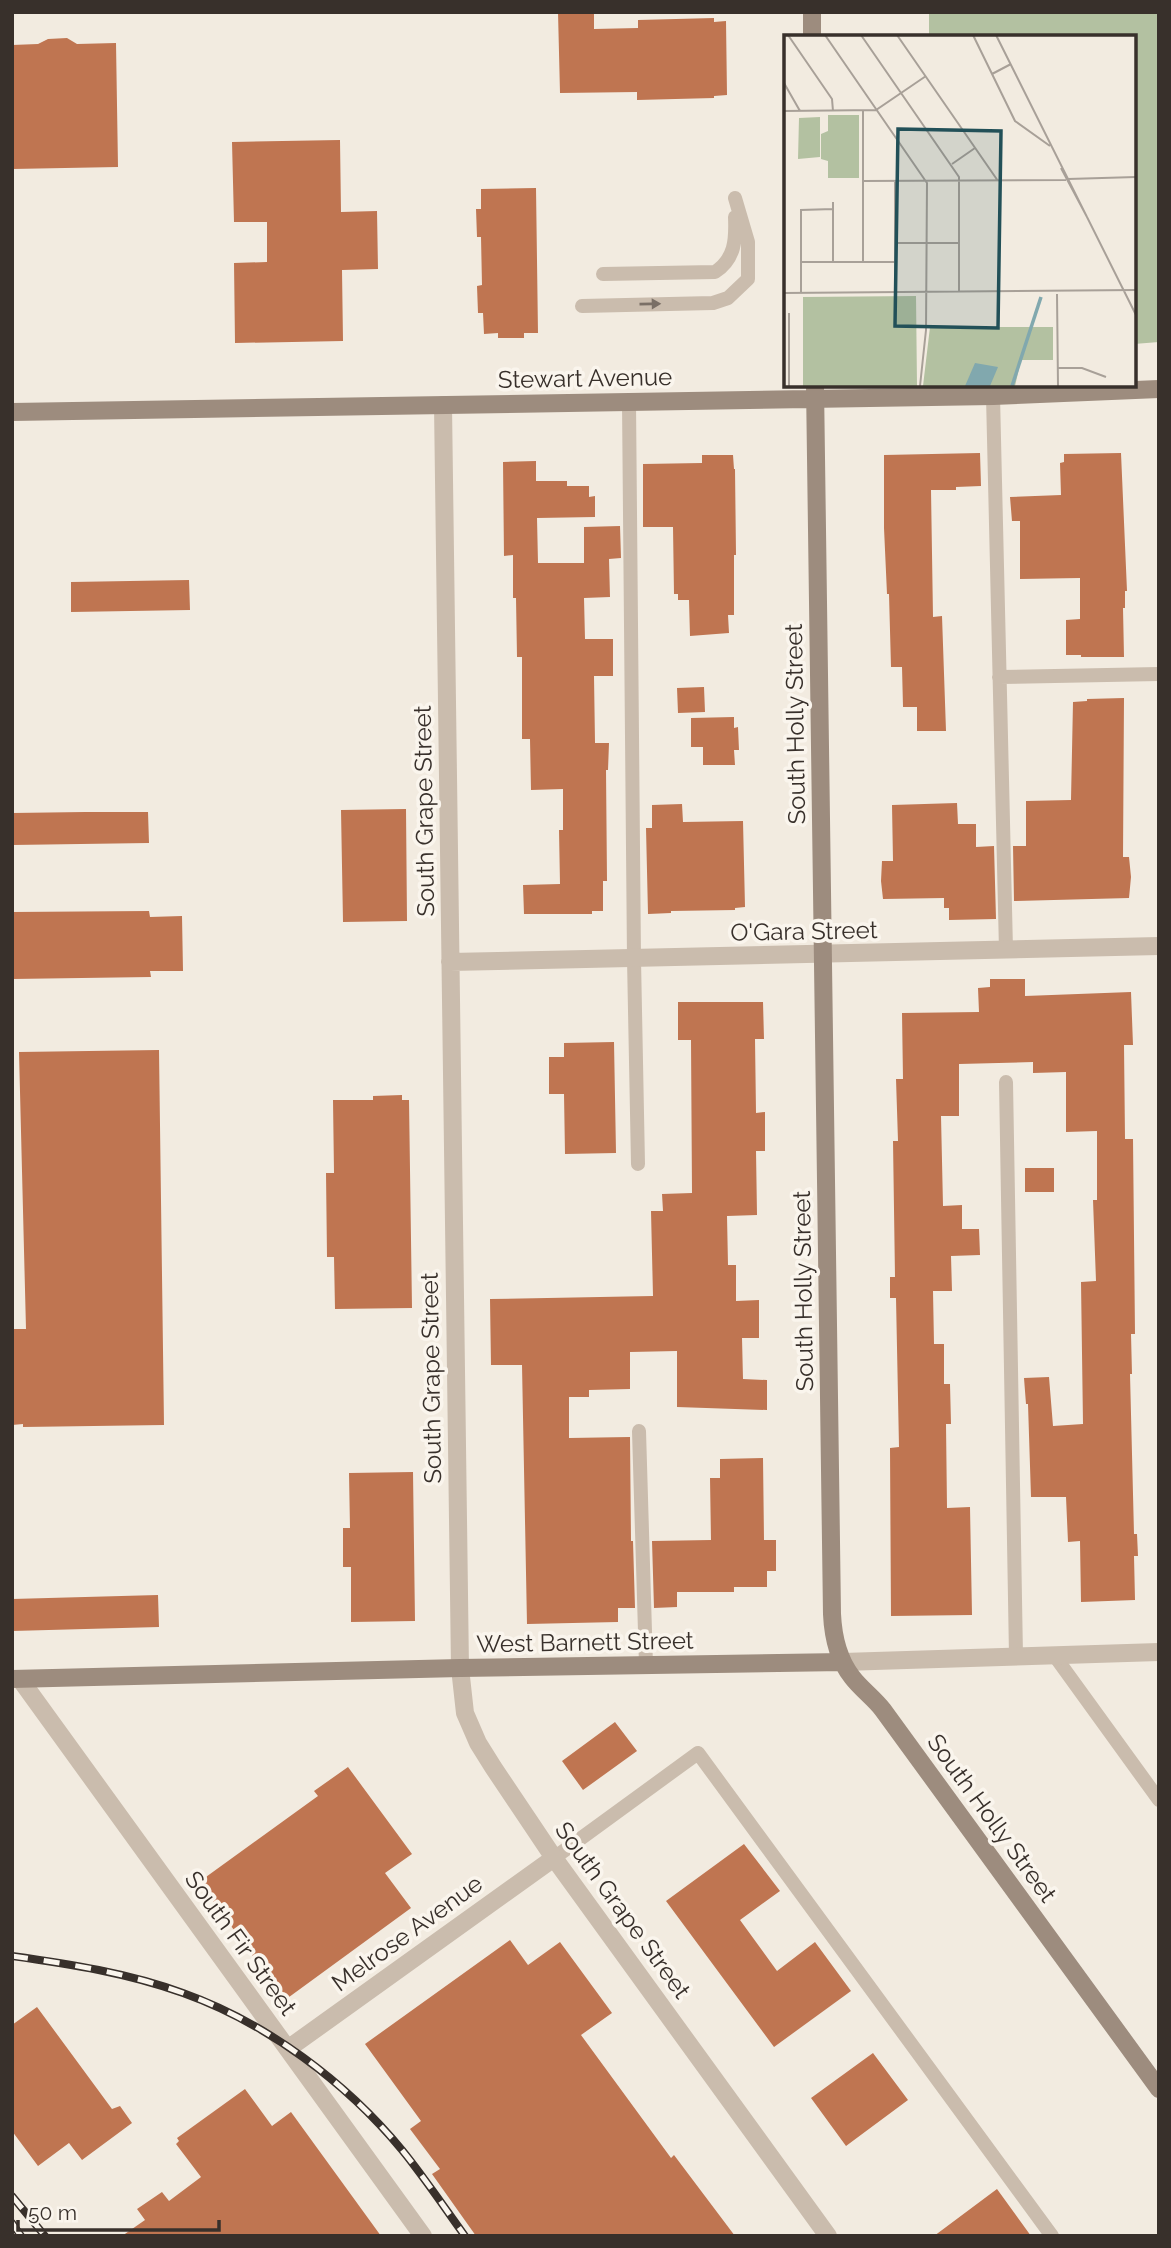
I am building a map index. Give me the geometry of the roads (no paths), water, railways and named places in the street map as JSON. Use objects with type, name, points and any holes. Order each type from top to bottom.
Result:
[{"type":"street","points":[[811,35],[812,12]]},
{"type":"street","name":"Stewart Avenue","points":[[12,412],[629,402],[815,392],[993,396],[1159,389]]},
{"type":"street","name":"South Holly Street","points":[[815,392],[832,1614],[835,1642],[852,1677],[883,1710],[1159,2090]]},
{"type":"street","name":"South Grape Street","points":[[443,405],[460,1668],[465,1713],[478,1743],[554,1858],[828,2236]]},
{"type":"street","name":"O'Gara Street","points":[[450,962],[1159,946]]},
{"type":"street","name":"West Barnett Street","points":[[16,1679],[843,1662],[1159,1652]]},
{"type":"street","name":"South Fir Street","points":[[16,1679],[289,2048],[424,2236]]},
{"type":"street","name":"Melrose Avenue","points":[[289,2048],[554,1858]]},
{"type":"lane","points":[[582,306],[713,303],[728,298],[748,279],[748,243],[735,198],[736,233],[733,250],[726,264],[715,272],[603,274]]},
{"type":"lane","points":[[993,396],[1006,950]]},
{"type":"lane","points":[[629,402],[638,1164]]},
{"type":"lane","points":[[999,677],[1159,674]]},
{"type":"lane","points":[[1006,1082],[1016,1656]]},
{"type":"lane","points":[[639,1431],[646,1665]]},
{"type":"lane","points":[[1054,1655],[1159,1800]]},
{"type":"lane","points":[[554,1858],[698,1753],[1052,2236]]},
{"type":"railway","points":[[12,1956],[99,1970],[162,1986],[214,2006],[274,2038],[330,2078],[380,2125],[410,2160],[465,2236]]},
{"type":"railway","points":[[12,2196],[45,2236]]},
{"type":"railway","points":[[12,2223],[21,2236]]}]
